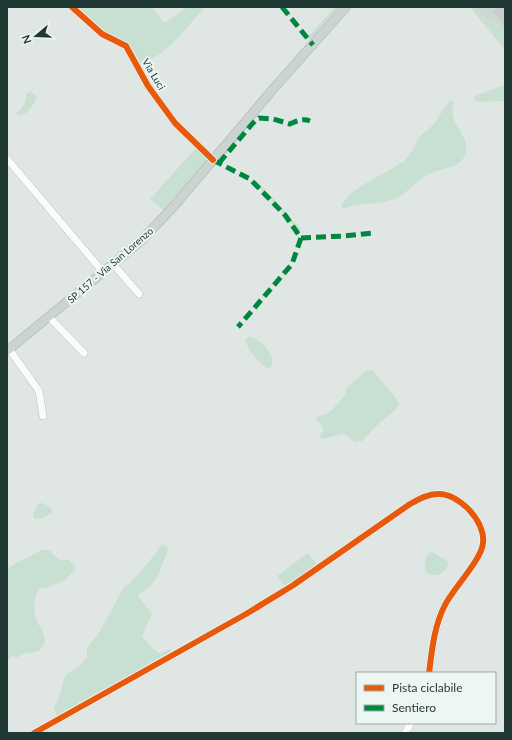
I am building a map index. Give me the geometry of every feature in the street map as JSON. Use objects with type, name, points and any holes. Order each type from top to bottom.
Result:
[{"type":"main road","name":"SP 157 - Via San Lorenzo","points":[[8,350],[142,240],[174,206],[346,7]]},
{"type":"street","name":"Via Luci","points":[[72,7],[102,34],[126,46],[148,86],[175,123],[213,160]]},
{"type":"street","points":[[8,160],[103,272]]},
{"type":"street","points":[[113,264],[139,294]]},
{"type":"street","points":[[49,317],[84,353]]},
{"type":"street","points":[[8,350],[39,391],[43,416]]},
{"type":"street","points":[[34,733],[246,614],[292,586],[410,504],[424,496],[438,494],[450,495],[463,504],[473,514],[481,528],[484,543],[479,554],[440,614],[428,672]]},
{"type":"street","points":[[405,733],[410,724]]},
{"type":"shaded area","points":[[474,7],[505,7],[505,33],[493,20],[487,21]]},
{"type":"green space","points":[[75,7],[152,7],[164,23],[187,7],[205,7],[176,40],[150,60],[140,64],[131,51],[105,33]]},
{"type":"green space","points":[[335,7],[339,7],[310,40],[308,37]]},
{"type":"green space","points":[[470,7],[474,7],[486,21],[492,20],[505,33],[505,50]]},
{"type":"green space","points":[[503,85],[505,87],[505,101],[476,102],[473,97]]},
{"type":"green space","points":[[31,91],[37,97],[31,108],[27,113],[20,115],[16,114],[24,105],[26,94]]},
{"type":"green space","points":[[450,100],[454,103],[452,110],[455,123],[465,140],[466,152],[461,161],[451,167],[429,174],[399,197],[382,202],[355,205],[343,209],[341,205],[351,193],[403,162],[414,149],[418,138],[433,125]]},
{"type":"green space","points":[[255,115],[252,123],[220,162],[215,160]]},
{"type":"green space","points":[[197,147],[208,159],[164,210],[150,199]]},
{"type":"green space","points":[[252,181],[258,182],[302,230],[296,230],[285,215]]},
{"type":"green space","points":[[250,337],[259,341],[270,353],[272,358],[271,368],[269,369],[261,364],[252,353],[245,341]]},
{"type":"green space","points":[[372,370],[395,397],[399,404],[396,409],[374,428],[362,441],[355,442],[344,434],[321,439],[320,435],[324,430],[321,424],[316,420],[316,417],[319,415],[325,415],[332,410],[345,395],[346,389],[352,383],[366,371]]},
{"type":"green space","points":[[40,503],[45,504],[52,509],[52,513],[44,518],[36,519],[33,517],[34,513],[36,507]]},
{"type":"green space","points":[[165,545],[168,548],[166,556],[155,581],[152,585],[137,595],[152,614],[142,636],[152,648],[159,653],[170,649],[171,654],[57,717],[54,708],[67,674],[81,665],[87,657],[87,648],[99,633],[125,585],[129,585],[161,546]]},
{"type":"green space","points":[[42,550],[49,550],[60,560],[69,560],[76,568],[65,580],[46,588],[43,587],[37,593],[34,606],[35,615],[44,634],[45,640],[39,651],[22,654],[16,658],[12,656],[7,662],[7,569]]},
{"type":"green space","points":[[431,552],[448,561],[447,568],[438,575],[432,575],[426,572],[425,561]]},
{"type":"green space","points":[[308,553],[316,564],[285,586],[277,576]]},
{"type":"building","points":[[498,7],[505,7],[505,26],[493,11]]},
{"type":"marked path","points":[[282,7],[313,45]]},
{"type":"marked path","points":[[219,163],[259,118],[273,119],[290,124],[302,120],[310,121]]},
{"type":"marked path","points":[[213,160],[250,179],[285,215],[301,238],[292,264],[238,327]]},
{"type":"marked path","points":[[301,238],[373,233]]},
{"type":"cycle path","points":[[72,7],[102,34],[126,46],[148,86],[175,123],[213,160]]},
{"type":"cycle path","points":[[34,733],[246,614],[292,586],[410,504],[427,496],[438,494],[454,498],[470,510],[480,526],[483,535],[483,543],[478,557],[449,598],[441,613],[434,638],[429,672]]}]
